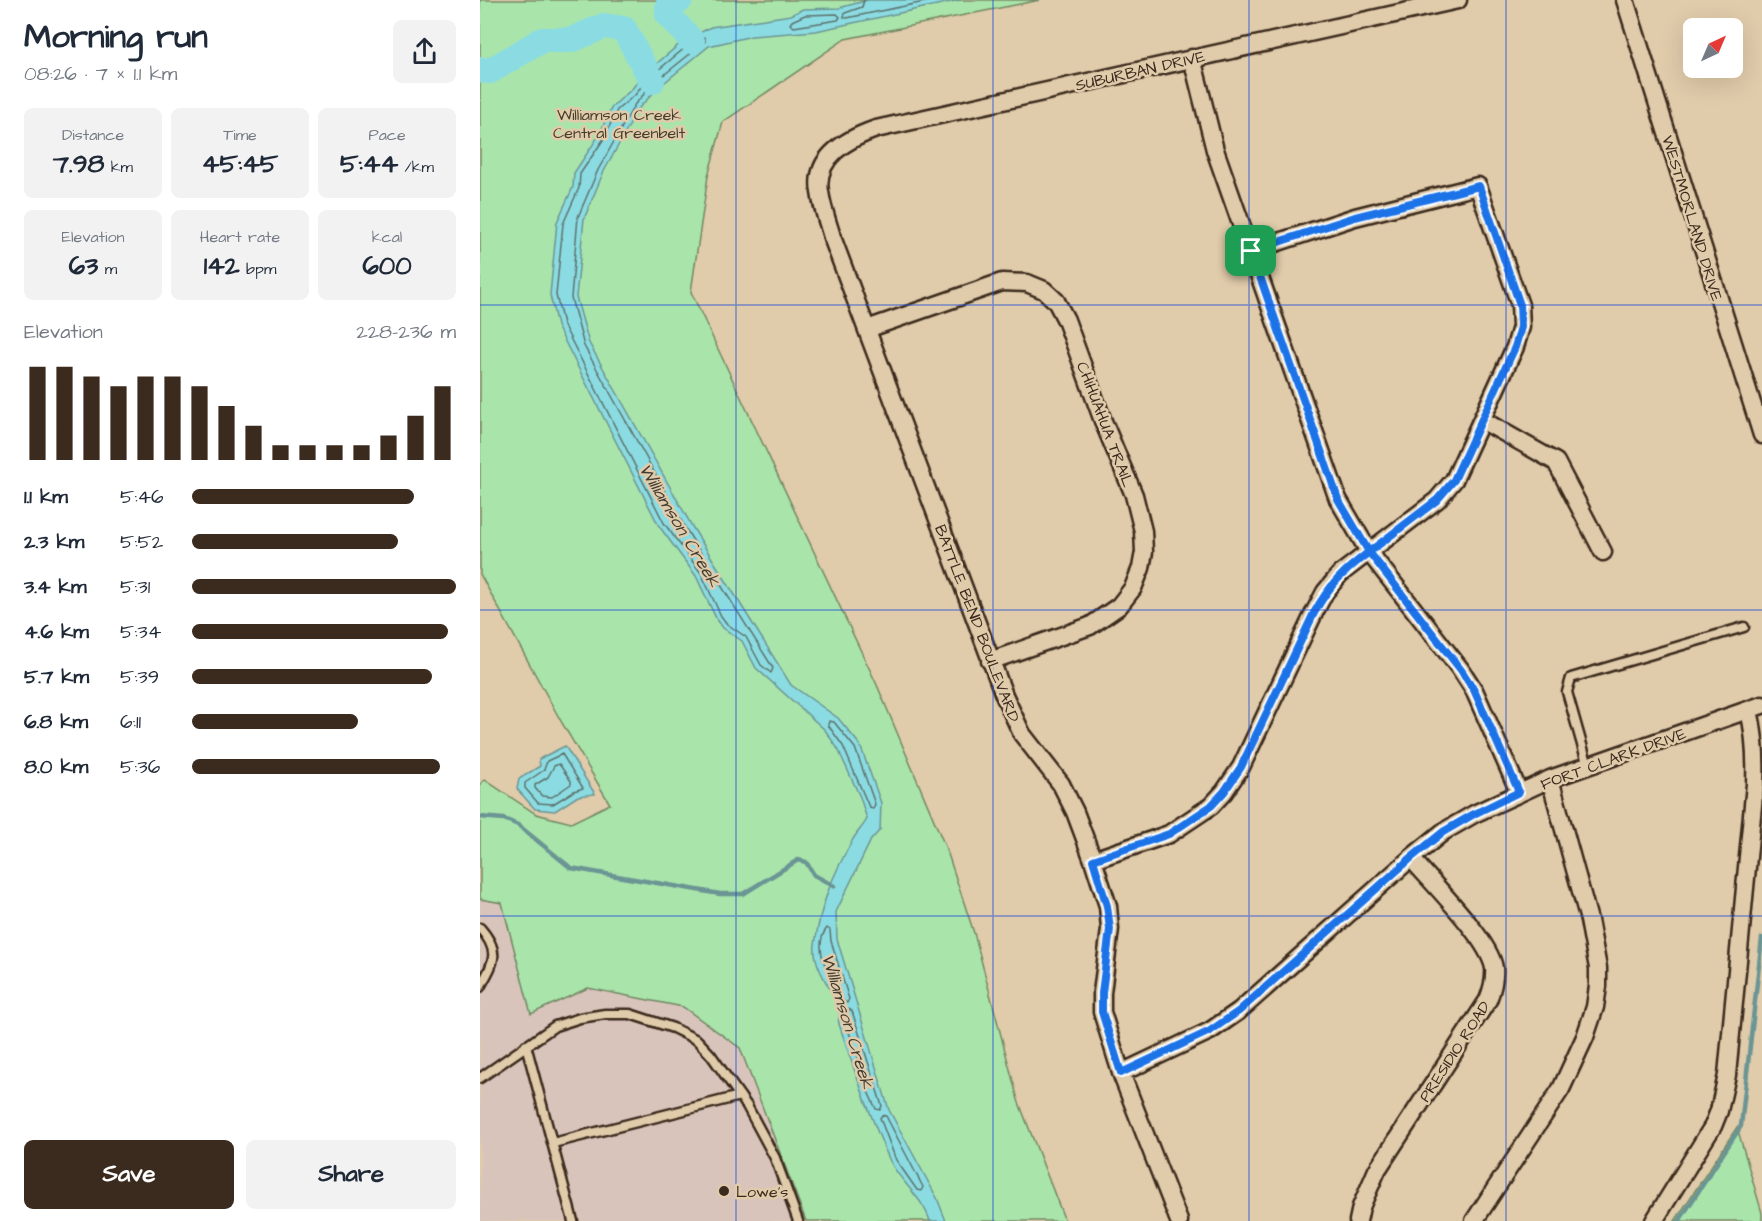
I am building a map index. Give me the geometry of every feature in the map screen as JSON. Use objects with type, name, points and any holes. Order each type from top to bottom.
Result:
[{"type":"street","name":"SUBURBAN DRIVE","points":[[830,155],[844,142],[876,129],[1458,0]]},
{"type":"street","name":"WESTMORLAND DRIVE","points":[[1625,0],[1762,435]]},
{"type":"street","points":[[1192,58],[1215,150],[1338,499],[1369,552],[1474,690],[1519,792]]},
{"type":"street","name":"BATTLE BEND BOULEVARD","points":[[830,155],[819,177],[819,192],[832,237],[990,661],[1022,735],[1061,784],[1075,812],[1093,860],[1107,906],[1110,929],[1102,993],[1102,1012],[1121,1073],[1179,1221]]},
{"type":"street","points":[[1093,860],[1169,834],[1211,806],[1224,792],[1241,767],[1325,592],[1340,574],[1420,514],[1443,494],[1454,480],[1515,347],[1521,327],[1520,305],[1479,186],[1355,217],[1251,251]]},
{"type":"street","name":"CHIHUAHUA TRAIL","points":[[867,329],[1002,282],[1027,283],[1044,290],[1056,301],[1066,320],[1103,421],[1134,495],[1143,531],[1144,552],[1141,568],[1133,588],[1119,606],[1090,626],[990,661]]},
{"type":"street","points":[[1482,420],[1556,462],[1603,552]]},
{"type":"street","points":[[1654,1221],[1713,1126],[1719,1112],[1725,1085],[1755,784],[1756,751],[1753,727],[1755,708]]},
{"type":"street","name":"FORT CLARK DRIVE","points":[[1121,1073],[1210,1031],[1239,1011],[1411,858],[1443,832],[1474,814],[1550,779],[1755,708]]},
{"type":"street","points":[[1474,1221],[1561,1089],[1585,1036],[1595,1007],[1598,968],[1589,920],[1550,779]]},
{"type":"street","name":"PRESIDIO ROAD","points":[[1358,1221],[1377,1170],[1488,1000],[1493,986],[1494,970],[1485,945],[1411,858]]},
{"type":"lane","points":[[1588,766],[1567,693],[1571,678],[1744,627]]},
{"type":"lane","points":[[480,928],[492,941],[494,963],[480,987]]},
{"type":"lane","points":[[480,1078],[555,1026],[580,1018],[605,1014],[630,1014],[665,1025],[697,1040],[711,1055],[740,1096],[776,1158],[798,1221]]},
{"type":"lane","points":[[526,1045],[573,1221]]},
{"type":"lane","points":[[553,1143],[740,1096]]},
{"type":"shaded area","points":[[480,899],[502,903],[531,1014],[588,988],[683,1007],[740,1048],[806,1221],[480,1221]]},
{"type":"green space","name":"Williamson Creek Central Greenbelt","points":[[480,0],[1040,0],[845,39],[723,122],[708,176],[691,292],[877,685],[947,851],[974,933],[1018,1100],[1065,1221],[806,1221],[740,1048],[683,1007],[588,988],[531,1014],[502,903],[480,899],[480,784],[485,780],[536,814],[571,823],[610,804],[562,723],[480,574]]},
{"type":"green space","points":[[1737,1127],[1762,1213],[1762,1221],[1675,1221]]},
{"type":"water","name":"Williamson Creek","points":[[868,0],[960,0],[816,31],[752,36],[709,46],[659,87],[639,108],[603,173],[584,219],[576,297],[589,343],[693,528],[791,685],[838,718],[860,745],[881,803],[880,830],[871,840],[836,912],[837,939],[889,1110],[937,1198],[946,1221],[930,1221],[922,1205],[890,1161],[845,1041],[839,1022],[839,1007],[816,960],[817,929],[828,891],[845,854],[867,819],[860,797],[838,749],[825,730],[756,668],[742,641],[723,628],[696,576],[659,526],[557,326],[550,295],[557,222],[573,187],[574,173],[598,137],[612,107],[632,89],[641,77],[682,42],[711,27],[791,15],[803,9],[839,8]]},
{"type":"water","points":[[565,746],[595,794],[578,796],[555,811],[535,809],[517,789],[519,779],[540,766],[539,759]]},
{"type":"waterway","points":[[680,0],[668,6],[668,15],[692,41]]},
{"type":"waterway","points":[[480,70],[490,71],[542,40],[571,40],[604,26],[624,29],[652,81]]},
{"type":"waterway","points":[[480,817],[504,819],[518,825],[571,868],[720,894],[743,894],[798,860],[806,862],[814,875],[834,886]]},
{"type":"waterway","points":[[1679,1221],[1741,1126],[1762,938]]},
{"type":"place","name":"Lowe's","points":[[724,1191]]},
{"type":"route","points":[[1251,251],[1338,499],[1369,552],[1340,574],[1325,592],[1241,767],[1224,792],[1211,806],[1169,834],[1093,860],[1107,906],[1110,929],[1104,972],[1102,1012],[1121,1073],[1210,1031],[1239,1011],[1443,832],[1519,792],[1474,690],[1369,552],[1437,500],[1454,480],[1515,347],[1521,327],[1520,305],[1479,186],[1355,217],[1251,251]]}]
